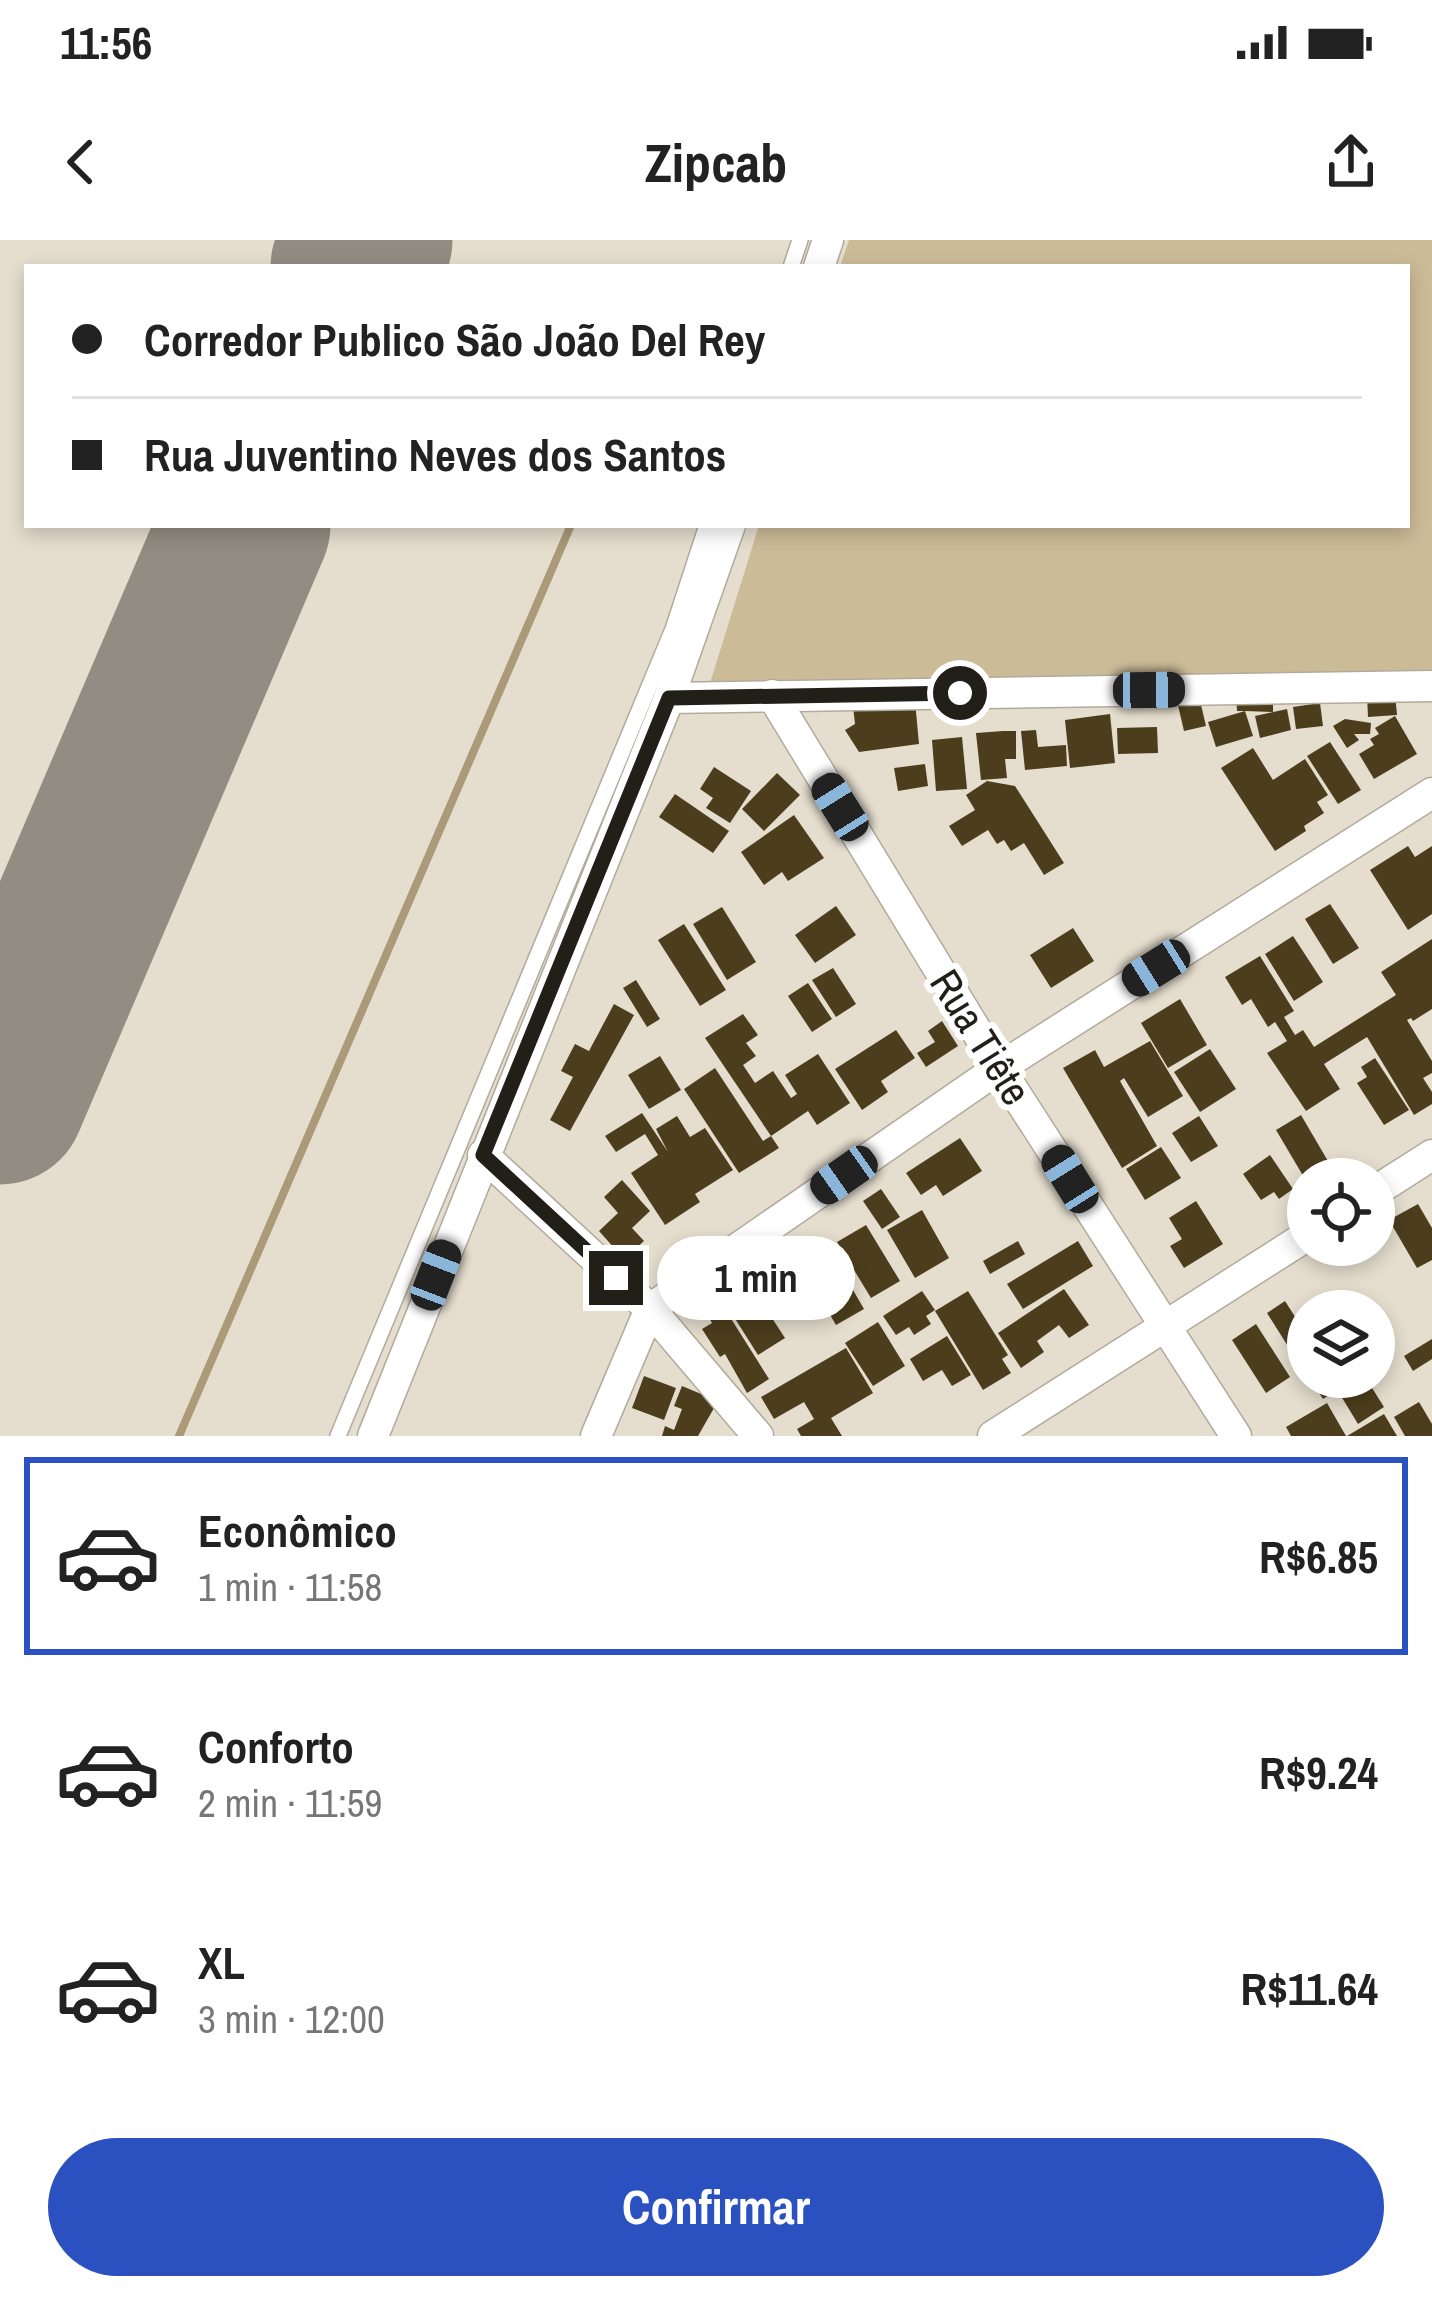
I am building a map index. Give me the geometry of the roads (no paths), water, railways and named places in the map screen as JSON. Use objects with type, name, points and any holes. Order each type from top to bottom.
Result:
[{"type":"street","points":[[373,1436],[669,698],[729,528]]},
{"type":"street","points":[[669,698],[1432,686]]},
{"type":"street","name":"Rua Tiête","points":[[772,695],[999,1068],[1236,1436]]},
{"type":"street","points":[[596,1436],[650,1309],[999,1068],[1432,793]]},
{"type":"street","points":[[483,1155],[650,1309],[758,1436]]},
{"type":"street","points":[[1395,1179],[1432,1155]]},
{"type":"street","points":[[992,1436],[1287,1249]]},
{"type":"lane","points":[[338,1436],[650,685],[706,528]]},
{"type":"waterway","points":[[179,1436],[570,528]]}]
